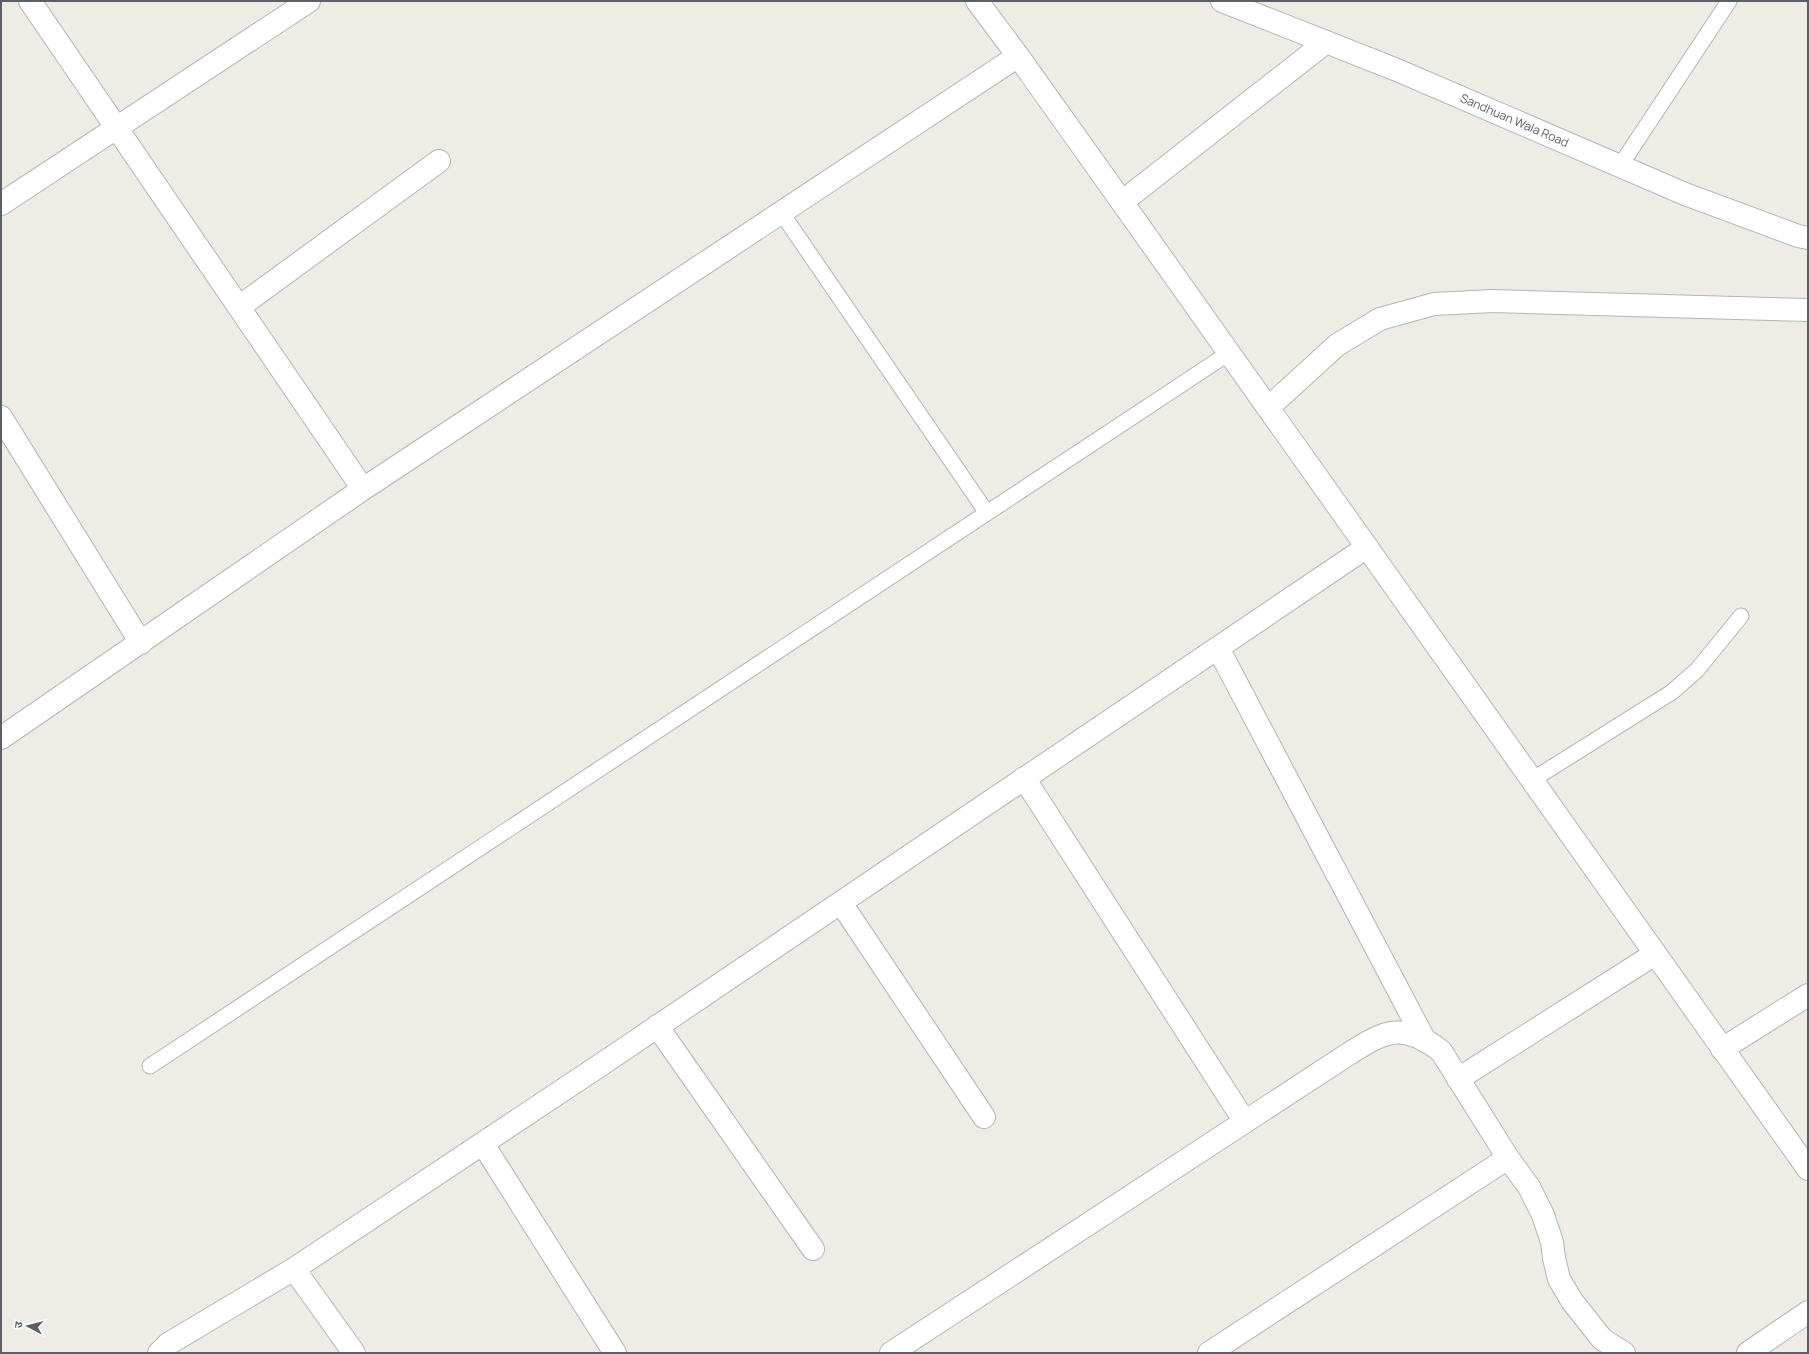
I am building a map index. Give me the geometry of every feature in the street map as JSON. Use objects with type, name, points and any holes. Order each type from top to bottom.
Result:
[{"type":"street","points":[[30,1],[363,489]]},
{"type":"street","points":[[1,204],[309,1]]},
{"type":"street","points":[[977,1],[1122,202],[1808,1169]]},
{"type":"street","name":"Sandhuan Wala Road","points":[[1222,1],[1397,70],[1685,194],[1808,238]]},
{"type":"street","points":[[1122,202],[1326,42]]},
{"type":"street","points":[[1,738],[363,489],[1018,56]]},
{"type":"street","points":[[239,307],[439,161]]},
{"type":"street","points":[[1268,408],[1344,341],[1380,319],[1434,304],[1493,301],[1808,310]]},
{"type":"street","points":[[1,417],[141,643]]},
{"type":"street","points":[[159,1353],[168,1344],[294,1269],[483,1144],[1367,547]]},
{"type":"street","points":[[1218,648],[1424,1039]]},
{"type":"street","points":[[1024,778],[1245,1122]]},
{"type":"street","points":[[840,902],[984,1117]]},
{"type":"street","points":[[1458,1079],[1655,954]]},
{"type":"street","points":[[1722,1049],[1808,995]]},
{"type":"street","points":[[658,1026],[813,1250]]},
{"type":"street","points":[[905,1349],[1245,1122],[1375,1038],[1390,1032],[1407,1033],[1424,1039],[1441,1051],[1508,1158],[1529,1186],[1552,1242],[1559,1279],[1572,1301],[1602,1338],[1624,1353]]},
{"type":"street","points":[[483,1144],[615,1353]]},
{"type":"street","points":[[1209,1353],[1508,1158]]},
{"type":"street","points":[[294,1269],[354,1353]]},
{"type":"street","points":[[1748,1353],[1808,1312]]},
{"type":"lane","points":[[1620,166],[1729,1]]},
{"type":"lane","points":[[781,212],[987,513]]},
{"type":"lane","points":[[150,1066],[1229,353]]},
{"type":"lane","points":[[1532,780],[1672,692],[1697,670],[1741,616]]}]
